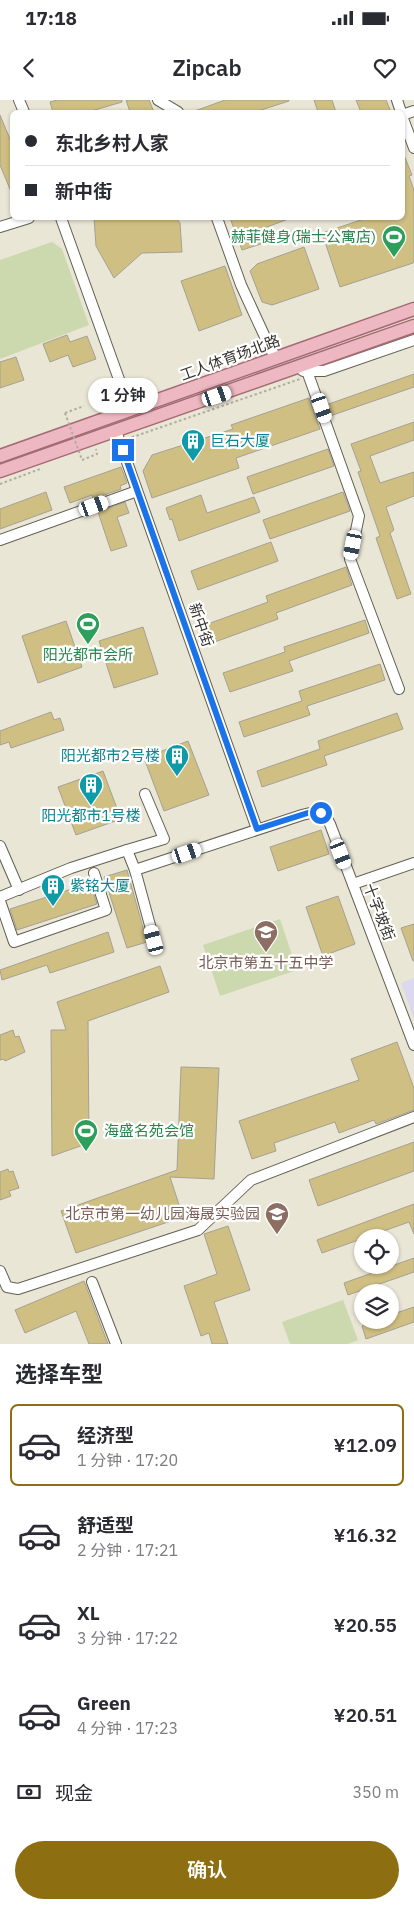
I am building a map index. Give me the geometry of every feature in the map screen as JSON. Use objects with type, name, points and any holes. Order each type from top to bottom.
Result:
[{"type":"main road","name":"工人体育场北路","points":[[0,456],[414,309]]},
{"type":"main road","name":"工人体育场北路","points":[[0,471],[118,436],[288,371],[414,326]]},
{"type":"street","points":[[158,100],[175,110]]},
{"type":"street","points":[[405,123],[414,148]]},
{"type":"street","points":[[0,227],[23,220]]},
{"type":"street","points":[[62,220],[130,410]]},
{"type":"street","points":[[219,220],[241,285],[271,350],[277,358]]},
{"type":"street","name":"工人体育场北路","points":[[288,371],[308,374],[324,371],[414,340]]},
{"type":"street","points":[[308,374],[359,516],[350,559],[399,689]]},
{"type":"street","name":"新中街","points":[[118,436],[257,829]]},
{"type":"street","points":[[0,540],[137,491]]},
{"type":"street","points":[[0,897],[71,868],[164,839],[145,794]]},
{"type":"street","name":"十字坡街","points":[[135,870],[314,811],[326,816],[414,1045]]},
{"type":"street","points":[[0,846],[19,890]]},
{"type":"street","points":[[127,850],[135,870],[154,940]]},
{"type":"street","points":[[353,884],[414,863]]},
{"type":"street","points":[[0,901],[14,942],[106,910],[94,873]]},
{"type":"street","points":[[0,1271],[7,1287],[18,1289],[198,1230],[251,1180],[414,1117]]},
{"type":"street","points":[[92,1282],[116,1344]]},
{"type":"path","points":[[118,436],[308,374]]},
{"type":"path","points":[[84,406],[65,413],[82,460],[97,454],[96,449],[104,447]]},
{"type":"path","points":[[78,456],[87,452]]},
{"type":"path","points":[[0,484],[44,468]]},
{"type":"shaded area","points":[[414,978],[414,1019],[401,983]]},
{"type":"green space","points":[[52,242],[62,249],[89,325],[0,359],[0,260]]},
{"type":"green space","points":[[280,919],[297,970],[220,996],[203,945]]},
{"type":"green space","points":[[343,1300],[358,1340],[348,1344],[290,1344],[282,1322]]},
{"type":"building","points":[[57,100],[122,100],[122,102],[95,110],[52,110],[50,102]]},
{"type":"building","points":[[126,100],[149,100],[153,110],[129,110]]},
{"type":"building","points":[[225,100],[289,100],[261,110],[198,110]]},
{"type":"building","points":[[314,100],[332,100],[335,110],[317,110]]},
{"type":"building","points":[[356,100],[386,100],[390,110],[360,110]]},
{"type":"building","points":[[0,115],[10,139],[10,189],[0,165]]},
{"type":"building","points":[[405,158],[412,175],[409,176],[414,190],[413,263],[340,287],[322,233],[361,220],[405,220]]},
{"type":"building","points":[[94,220],[178,220],[180,223],[182,252],[142,253],[114,278],[96,246]]},
{"type":"building","points":[[231,220],[286,220],[259,230],[264,243],[242,250]]},
{"type":"building","points":[[304,247],[319,289],[272,305],[262,302],[250,271],[257,264]]},
{"type":"building","points":[[225,266],[242,315],[199,331],[181,281]]},
{"type":"building","points":[[67,335],[70,342],[87,336],[96,359],[73,367],[68,355],[50,362],[43,344]]},
{"type":"building","points":[[16,357],[24,380],[0,388],[0,362]]},
{"type":"building","points":[[414,374],[414,387],[330,416],[326,405]]},
{"type":"building","points":[[309,398],[320,429],[236,458],[239,468],[152,498],[143,471],[152,455],[233,429],[231,425]]},
{"type":"building","points":[[414,422],[414,440],[370,456],[380,483],[414,472],[414,496],[386,507],[394,530],[390,533],[411,594],[397,599],[376,538],[380,536],[358,472],[361,471],[351,444]]},
{"type":"building","points":[[328,449],[334,466],[253,494],[247,477]]},
{"type":"building","points":[[121,467],[127,483],[120,486],[121,489],[93,499],[92,495],[70,503],[64,487]]},
{"type":"building","points":[[46,492],[52,510],[0,529],[0,509]]},
{"type":"building","points":[[343,492],[350,511],[270,539],[263,520]]},
{"type":"building","points":[[201,495],[207,513],[254,497],[260,512],[179,541],[172,519],[170,520],[166,508]]},
{"type":"building","points":[[125,502],[129,513],[117,517],[127,546],[111,551],[98,512]]},
{"type":"building","points":[[271,542],[278,561],[198,590],[191,571]]},
{"type":"building","points":[[346,567],[352,585],[276,613],[278,619],[212,643],[205,625],[268,602],[266,596]]},
{"type":"building","points":[[365,620],[369,633],[289,661],[293,671],[230,692],[223,673],[285,652],[284,647]]},
{"type":"building","points":[[66,621],[82,667],[38,683],[22,636]]},
{"type":"building","points":[[143,627],[158,674],[114,688],[99,641]]},
{"type":"building","points":[[380,664],[385,680],[307,706],[310,715],[244,737],[239,722],[302,701],[299,691]]},
{"type":"building","points":[[51,712],[54,720],[60,718],[64,730],[11,748],[9,742],[0,745],[0,731]]},
{"type":"building","points":[[397,713],[403,729],[324,756],[327,765],[262,787],[257,771],[320,749],[318,741]]},
{"type":"building","name":"阳光都市2号楼","points":[[188,741],[209,795],[164,811],[144,758]]},
{"type":"building","name":"阳光都市1号楼","points":[[103,771],[121,819],[76,835],[58,787]]},
{"type":"building","points":[[321,830],[329,854],[278,871],[270,847]]},
{"type":"building","points":[[127,870],[147,942],[127,948],[104,877]]},
{"type":"building","name":"紫铭大厦","points":[[90,883],[97,904],[17,930],[10,909]]},
{"type":"building","points":[[338,896],[355,944],[323,956],[306,907]]},
{"type":"building","points":[[414,924],[414,961],[413,961],[401,928]]},
{"type":"building","points":[[108,932],[114,952],[50,973],[47,965],[2,980],[0,970]]},
{"type":"building","points":[[160,966],[169,992],[88,1021],[89,1143],[52,1156],[51,1030],[66,1030],[57,1002]]},
{"type":"building","points":[[13,1030],[15,1037],[19,1036],[25,1052],[5,1061],[4,1059],[0,1060],[0,1035]]},
{"type":"building","points":[[397,1042],[414,1088],[414,1110],[376,1124],[374,1120],[339,1133],[335,1122],[274,1143],[276,1151],[252,1159],[239,1121],[359,1080],[351,1059]]},
{"type":"building","points":[[181,1067],[219,1068],[214,1179],[170,1177],[183,1217],[76,1253],[61,1211],[177,1170]]},
{"type":"building","points":[[414,1142],[414,1171],[318,1206],[309,1180]]},
{"type":"building","points":[[8,1169],[9,1172],[13,1171],[19,1188],[9,1191],[11,1196],[0,1200],[0,1172]]},
{"type":"building","points":[[414,1204],[414,1234],[409,1222],[389,1229],[354,1229],[354,1242],[322,1253],[317,1240]]},
{"type":"building","points":[[228,1226],[250,1290],[214,1302],[228,1344],[212,1344],[209,1333],[201,1336],[184,1286],[217,1274],[204,1234]]},
{"type":"building","points":[[414,1258],[414,1272],[380,1284],[354,1284],[354,1293],[348,1295],[344,1283],[369,1274],[399,1274],[399,1263]]},
{"type":"building","points":[[84,1281],[108,1344],[89,1344],[76,1311],[25,1333],[15,1310]]},
{"type":"building","points":[[414,1307],[414,1322],[399,1327],[399,1312]]},
{"type":"building","points":[[363,1329],[394,1329],[366,1339]]},
{"type":"place","name":"赫菲健身(瑞士公寓店)","points":[[394,258]]},
{"type":"place","name":"巨石大厦","points":[[193,462]]},
{"type":"place","name":"阳光都市会所","points":[[88,645]]},
{"type":"place","name":"阳光都市2号楼","points":[[177,777]]},
{"type":"place","name":"阳光都市1号楼","points":[[91,806]]},
{"type":"place","name":"紫铭大厦","points":[[53,907]]},
{"type":"place","name":"北京市第五十五中学","points":[[266,953]]},
{"type":"place","name":"海盛名苑会馆","points":[[86,1152]]},
{"type":"place","name":"北京市第一幼儿园海晟实验园","points":[[277,1235]]},
{"type":"route","points":[[123,450],[257,829],[314,811],[321,813]]}]
